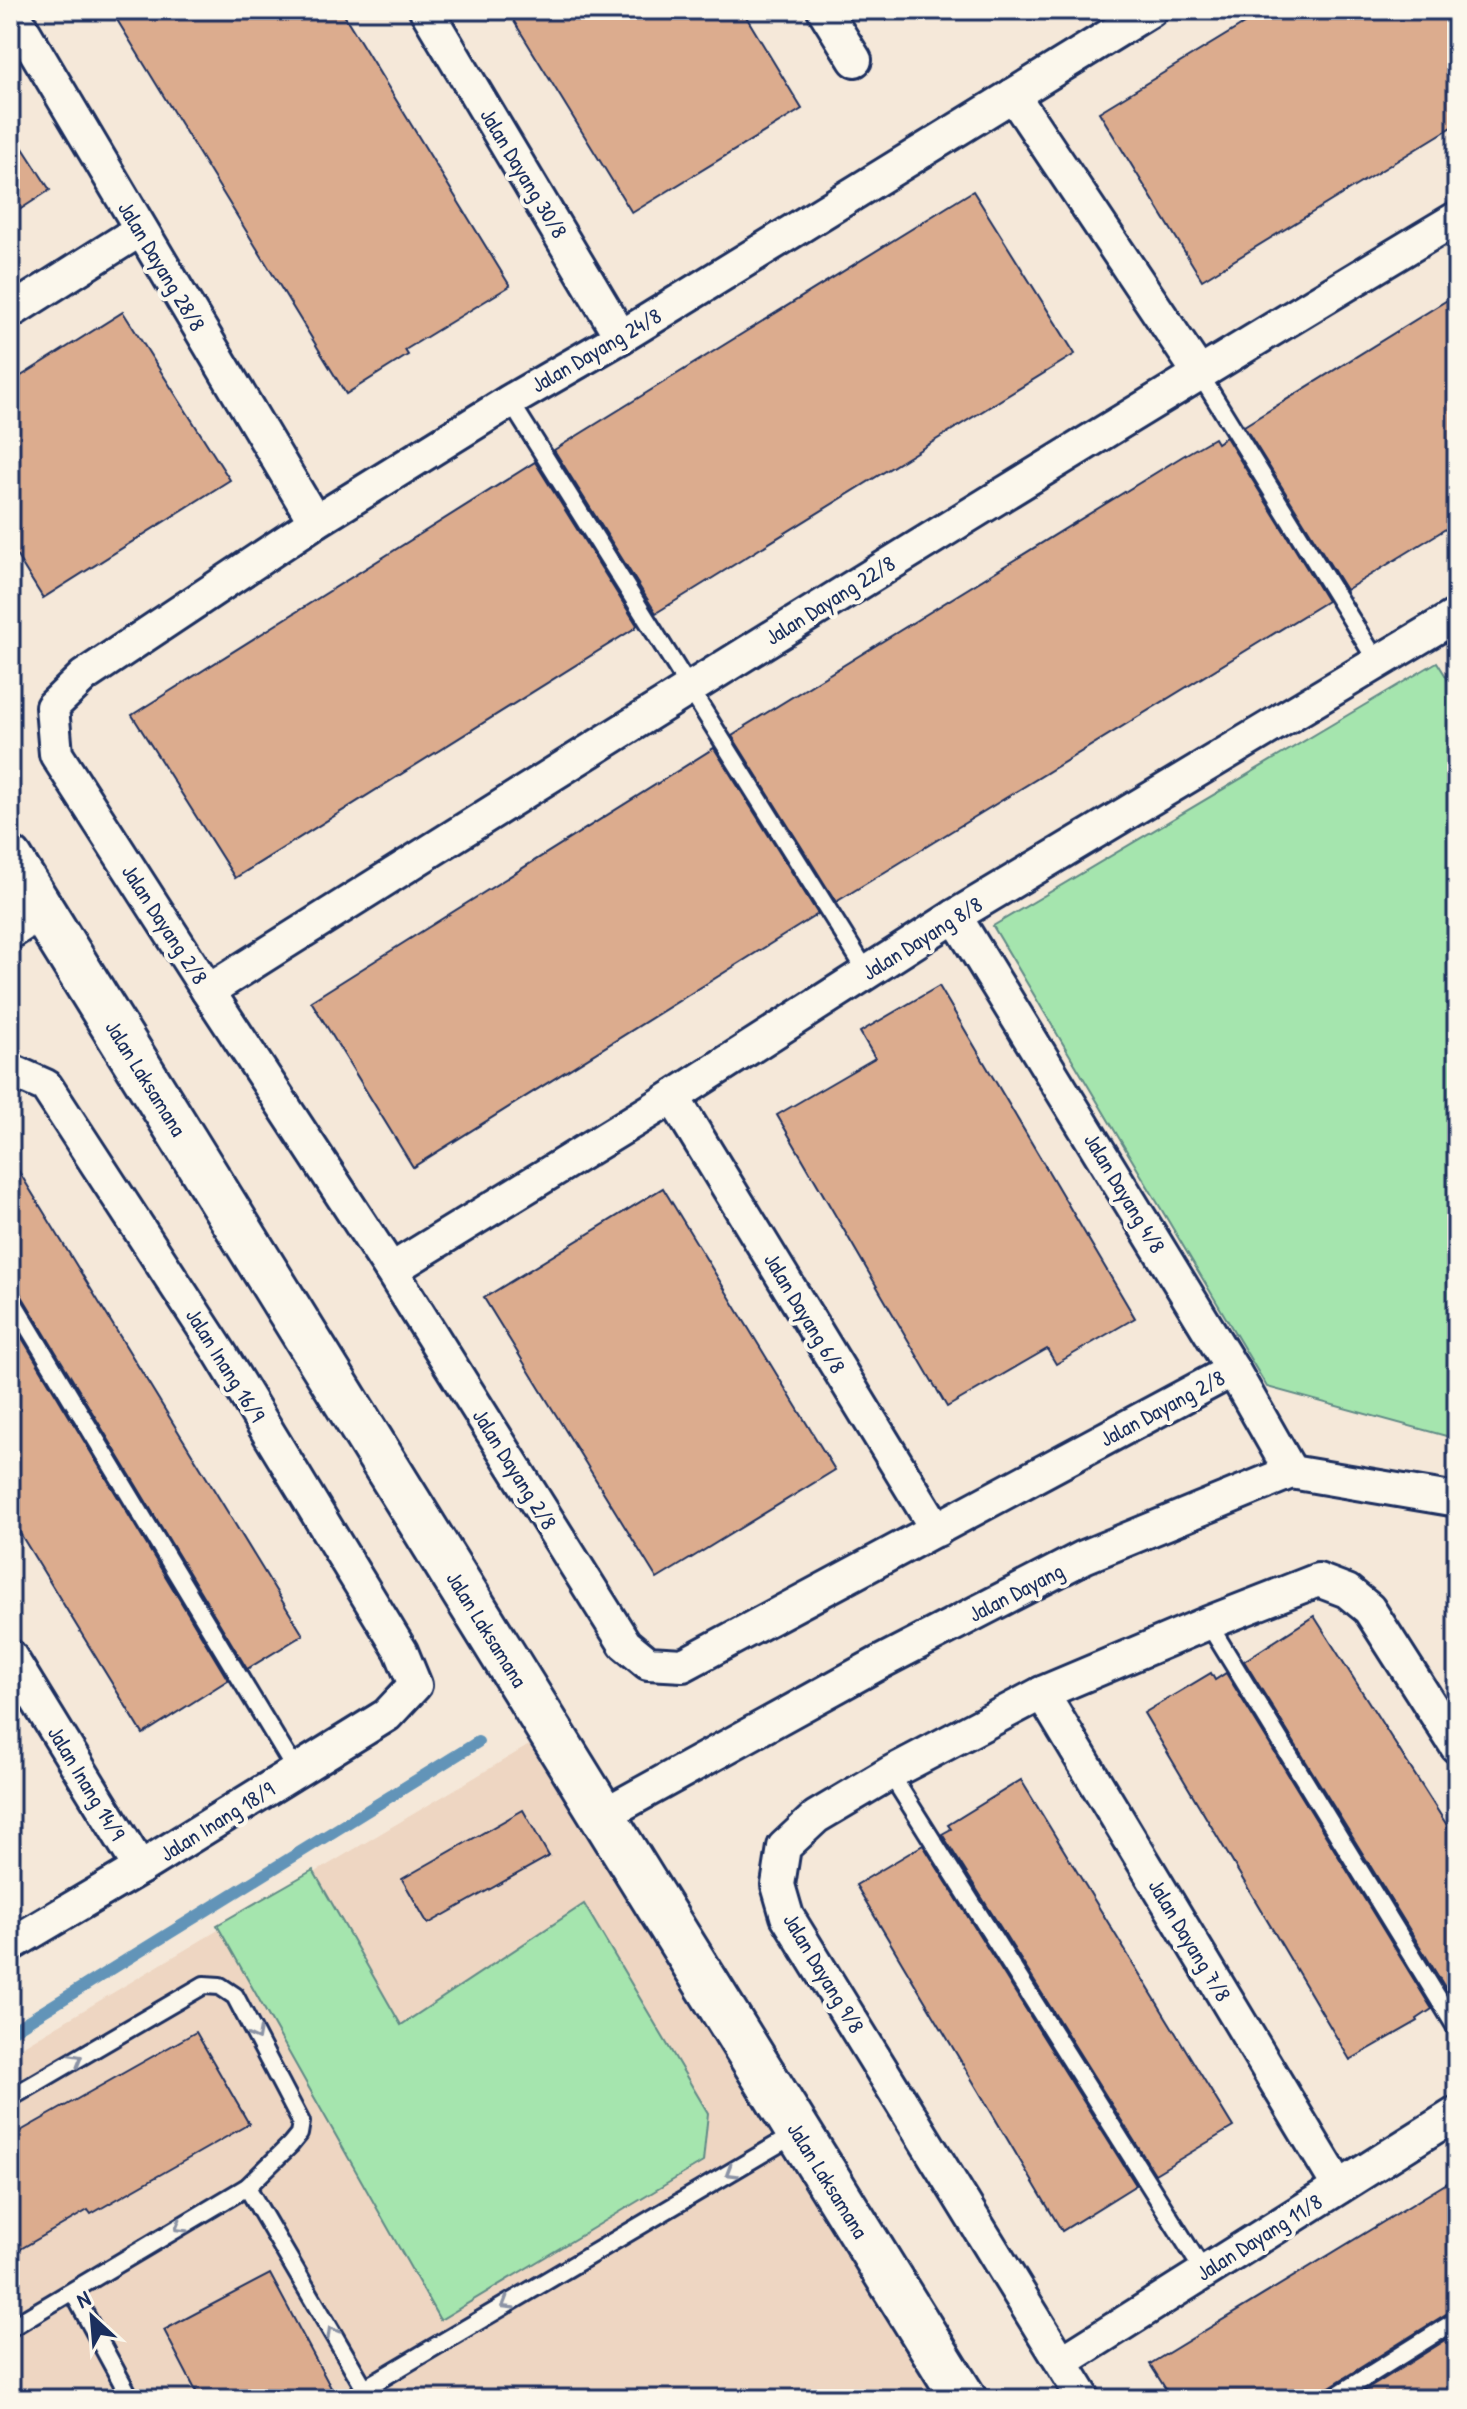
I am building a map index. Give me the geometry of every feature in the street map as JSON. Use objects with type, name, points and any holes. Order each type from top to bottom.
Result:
[{"type":"street","name":"Jalan Dayang 28/8","points":[[11,10],[315,522]]},
{"type":"street","name":"Jalan Dayang 30/8","points":[[426,10],[621,337]]},
{"type":"street","points":[[824,10],[855,60]]},
{"type":"street","name":"Jalan Dayang 24/8","points":[[52,707],[84,676],[315,522],[1151,10]]},
{"type":"street","points":[[1013,95],[1199,373]]},
{"type":"street","name":"Jalan Dayang 22/8","points":[[208,991],[690,687],[1457,218]]},
{"type":"street","points":[[10,312],[140,230]]},
{"type":"street","name":"Jalan Dayang 8/8","points":[[391,1270],[673,1097],[955,916],[1457,615]]},
{"type":"street","name":"Jalan Dayang 2/8","points":[[52,707],[56,754],[391,1270],[625,1644],[648,1663],[683,1665],[1233,1370]]},
{"type":"street","name":"Jalan Laksamana","points":[[10,859],[26,922],[603,1815],[964,2399]]},
{"type":"street","name":"Jalan Dayang 4/8","points":[[955,916],[1233,1370],[1291,1472]]},
{"type":"street","name":"Jalan Inang 16/9","points":[[10,1070],[46,1086],[220,1353],[401,1651],[415,1685]]},
{"type":"street","name":"Jalan Dayang 6/8","points":[[673,1097],[937,1530]]},
{"type":"street","points":[[1291,1472],[1457,1500]]},
{"type":"street","name":"Jalan Dayang","points":[[603,1815],[879,1663],[1084,1557],[1291,1472]]},
{"type":"street","name":"Jalan Dayang 9/8","points":[[1084,2399],[787,1916],[778,1885],[784,1847],[816,1817],[890,1773],[1042,1693],[1318,1580],[1347,1591],[1369,1609],[1452,1728]]},
{"type":"street","name":"Jalan Inang 14/9","points":[[10,1656],[140,1868]]},
{"type":"street","name":"Jalan Inang 18/9","points":[[10,1945],[387,1715],[415,1685]]},
{"type":"street","name":"Jalan Dayang 7/8","points":[[1042,1693],[1339,2187]]},
{"type":"street","name":"Jalan Dayang 11/8","points":[[1062,2362],[1457,2113]]},
{"type":"lane","points":[[1199,373],[1378,663]]},
{"type":"lane","points":[[510,401],[867,972]]},
{"type":"lane","points":[[10,1297],[296,1771]]},
{"type":"lane","points":[[1208,1623],[1457,2029]]},
{"type":"lane","points":[[890,1773],[1204,2272]]},
{"type":"lane","points":[[10,2098],[204,1985],[220,1986],[235,1996],[301,2122],[299,2134],[290,2145],[247,2187],[10,2328]]},
{"type":"lane","points":[[247,2187],[368,2394],[798,2133]]},
{"type":"lane","points":[[73,2292],[131,2399]]},
{"type":"lane","points":[[1331,2399],[1457,2320]]},
{"type":"shaded area","points":[[551,1732],[959,2399],[10,2399],[10,2054]]},
{"type":"green space","points":[[1437,662],[1457,694],[1457,1439],[1267,1387],[993,926]]},
{"type":"green space","points":[[313,1870],[401,2025],[584,1904],[708,2113],[703,2162],[440,2320],[217,1925]]},
{"type":"building","points":[[111,10],[341,10],[510,286],[405,350],[408,355],[346,394]]},
{"type":"building","points":[[507,10],[742,10],[802,109],[632,213]]},
{"type":"building","points":[[1267,10],[1457,10],[1457,124],[1202,280],[1099,112]]},
{"type":"building","points":[[10,128],[50,190],[10,216]]},
{"type":"building","points":[[973,191],[1075,354],[656,613],[554,450]]},
{"type":"building","points":[[1457,294],[1457,522],[1346,590],[1244,426]]},
{"type":"building","points":[[123,312],[230,480],[43,598],[10,545],[10,383]]},
{"type":"building","points":[[1226,437],[1327,601],[836,902],[732,736],[1183,456],[1214,438],[1217,443]]},
{"type":"building","points":[[535,462],[637,625],[635,628],[235,878],[132,715]]},
{"type":"building","points":[[714,748],[818,914],[413,1167],[311,1001]]},
{"type":"building","points":[[939,986],[1135,1318],[1056,1364],[1047,1349],[947,1407],[777,1115],[875,1058],[860,1032]]},
{"type":"building","points":[[10,1157],[303,1635],[247,1669],[19,1291],[10,1286]]},
{"type":"building","points":[[663,1188],[835,1470],[657,1579],[484,1298]]},
{"type":"building","points":[[10,1318],[228,1680],[143,1734],[10,1517]]},
{"type":"building","points":[[1314,1616],[1457,1841],[1457,1993],[1451,1997],[1244,1661]]},
{"type":"building","points":[[1211,1673],[1215,1680],[1226,1673],[1432,2009],[1418,2021],[1350,2060],[1144,1713]]},
{"type":"building","points":[[1021,1780],[1233,2127],[1155,2174],[942,1834],[951,1829],[948,1825]]},
{"type":"building","points":[[523,1810],[549,1856],[428,1924],[402,1879]]},
{"type":"building","points":[[923,1845],[1136,2185],[1062,2231],[856,1885]]},
{"type":"building","points":[[196,2032],[249,2124],[91,2214],[88,2210],[10,2255],[10,2137]]},
{"type":"building","points":[[1457,2177],[1457,2309],[1325,2390],[1320,2399],[1172,2399],[1150,2364]]},
{"type":"building","points":[[270,2274],[337,2399],[200,2399],[164,2330]]},
{"type":"building","points":[[1457,2333],[1457,2399],[1352,2399]]},
{"type":"waterway","points":[[10,2032],[478,1742]]}]
